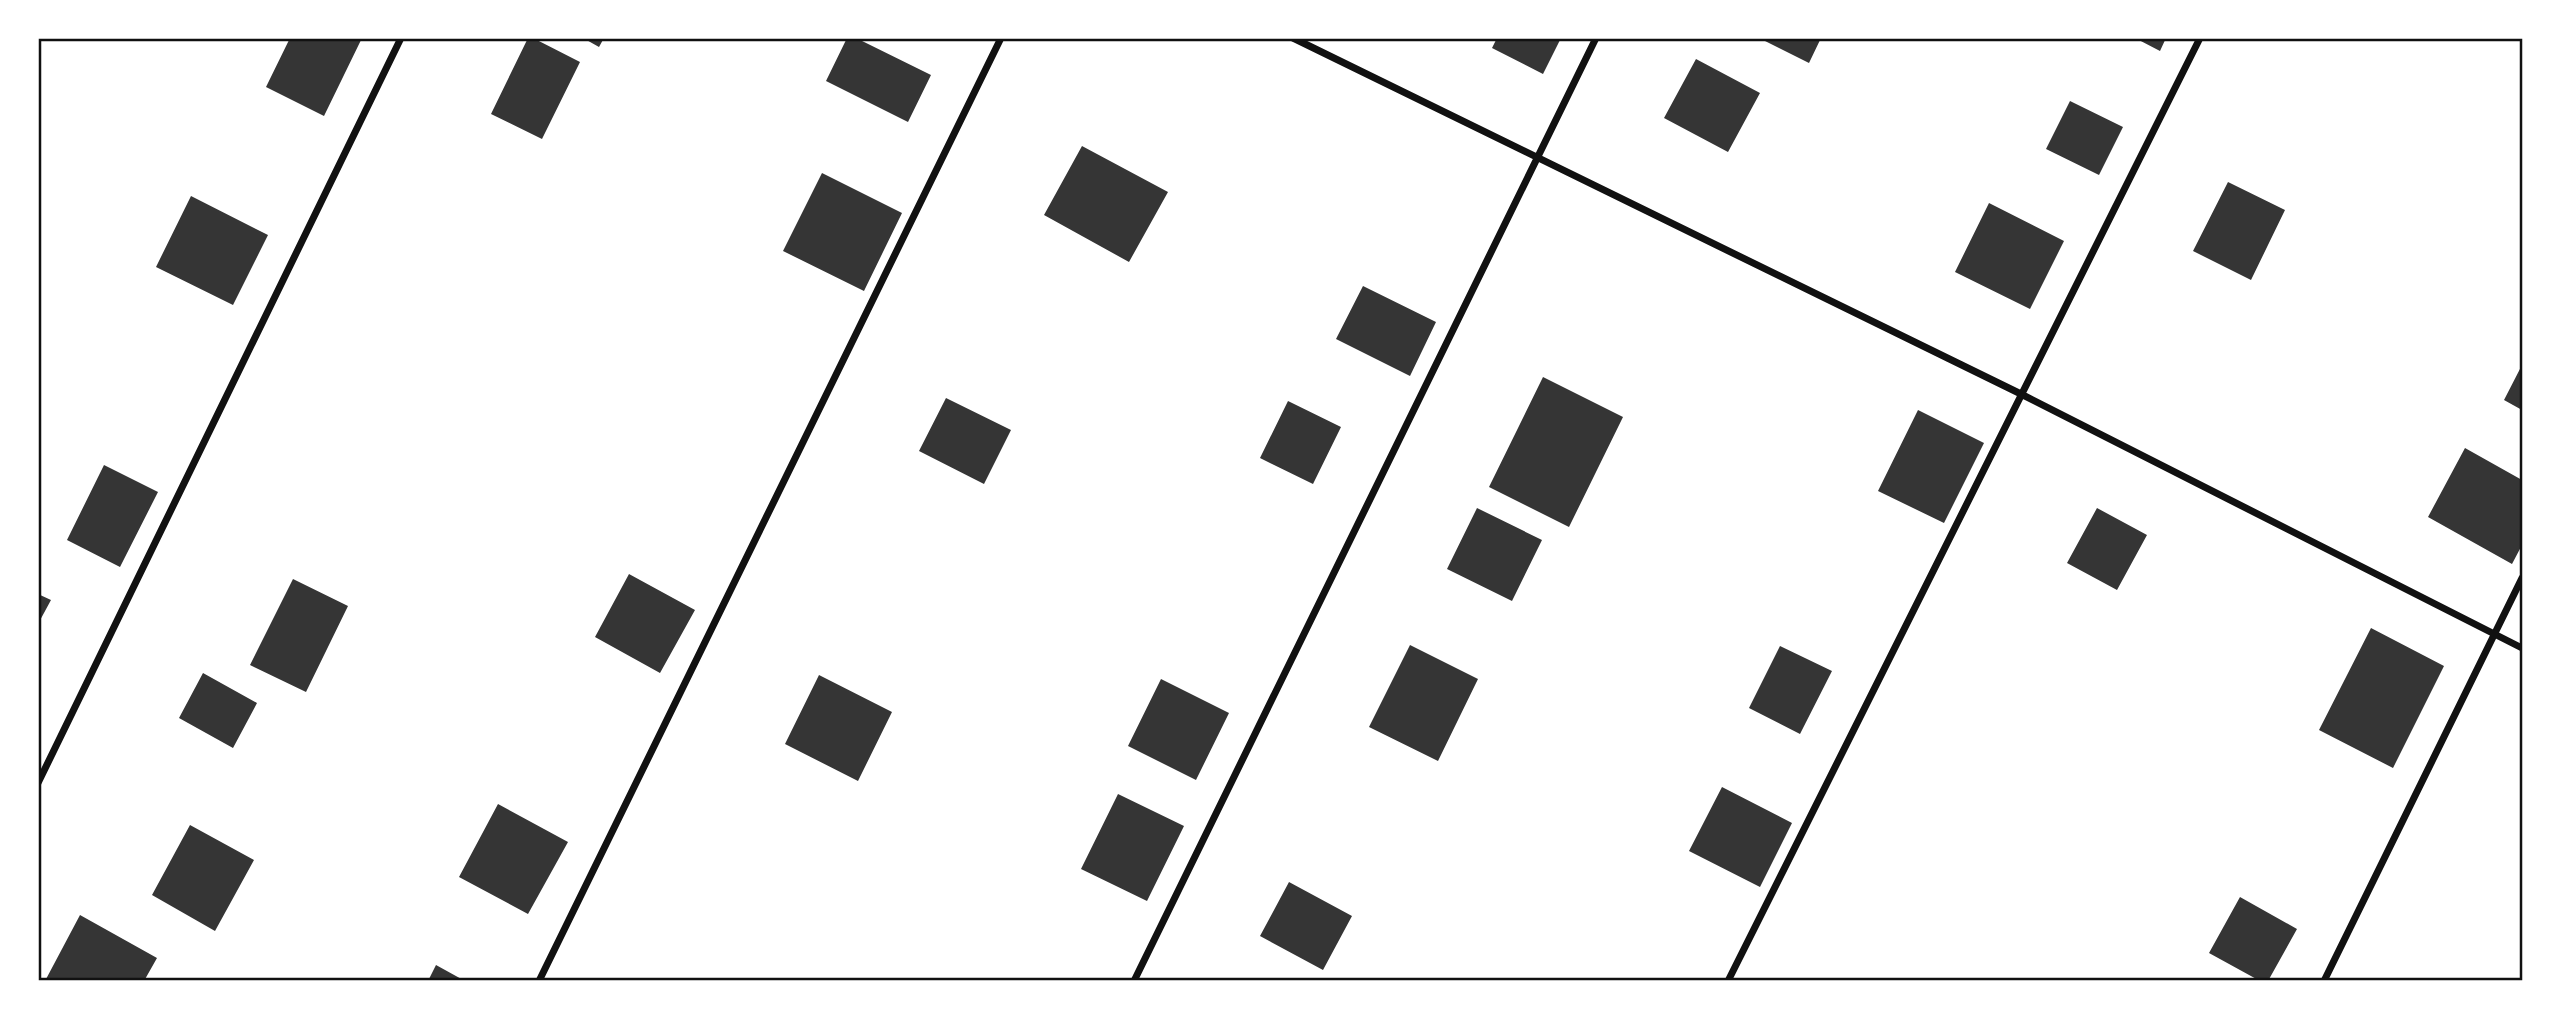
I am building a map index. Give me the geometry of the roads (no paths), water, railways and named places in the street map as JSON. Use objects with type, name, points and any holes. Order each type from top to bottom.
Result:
[{"type":"street","points":[[38,783],[401,38]]},
{"type":"street","points":[[539,981],[1001,38]]},
{"type":"street","points":[[1293,38],[2021,394],[2522,648]]},
{"type":"street","points":[[1134,981],[1596,38]]},
{"type":"street","points":[[1728,981],[2200,38]]},
{"type":"street","points":[[2324,981],[2522,578]]}]
